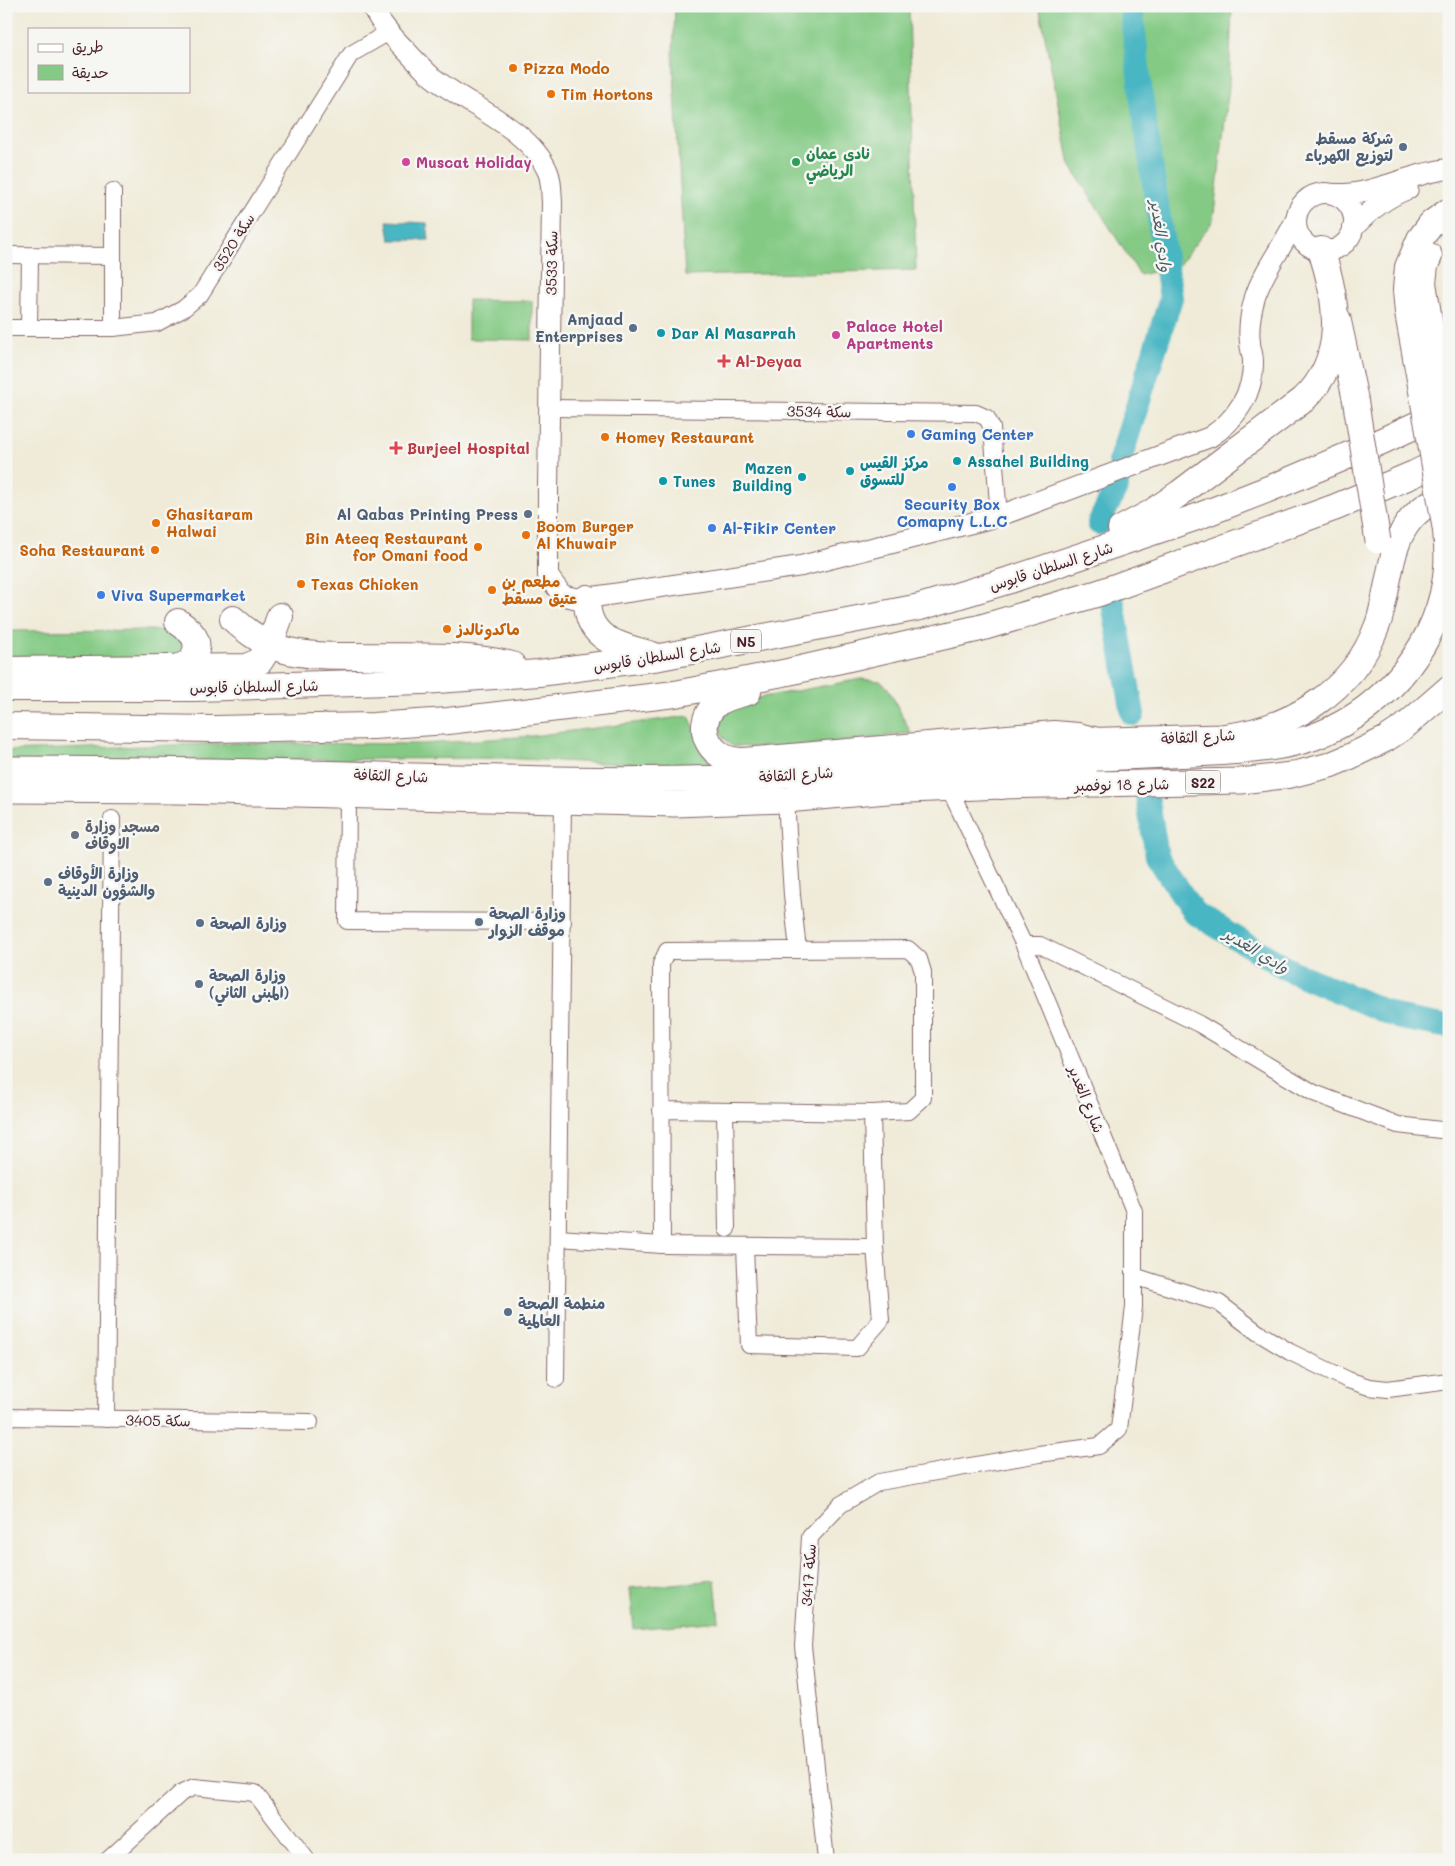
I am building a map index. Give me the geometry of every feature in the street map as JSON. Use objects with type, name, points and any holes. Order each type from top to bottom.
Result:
[{"type":"highway","points":[[1449,211],[1432,223],[1420,239],[1408,267],[1406,290],[1408,313],[1449,436]]},
{"type":"highway","points":[[841,771],[874,773],[1025,760],[1230,752],[1297,741],[1328,730],[1371,704],[1409,666],[1424,644],[1435,619],[1448,567],[1446,530],[1430,380],[1423,283],[1426,265],[1434,242],[1444,229],[1449,226]]},
{"type":"highway","points":[[1076,558],[1098,541],[1136,522],[1180,494],[1310,393],[1322,378],[1331,354],[1334,338],[1335,306],[1329,275],[1317,249]]},
{"type":"highway","points":[[1382,441],[1449,402]]},
{"type":"highway","name":"شارع السلطان قابوس","points":[[6,688],[310,685],[423,681],[539,673],[660,657],[920,607],[1076,558],[1202,514],[1281,484],[1449,410]]},
{"type":"highway","points":[[6,726],[215,729],[373,726],[448,721],[676,694],[788,672],[980,628],[1099,593],[1336,507],[1449,457]]},
{"type":"highway","points":[[587,598],[589,618],[599,634],[616,644],[660,657]]},
{"type":"highway","points":[[6,670],[246,667],[260,661],[270,645],[280,616]]},
{"type":"highway","points":[[233,620],[246,631],[270,645],[322,656],[487,660],[539,673]]},
{"type":"highway","points":[[172,669],[191,663],[196,654],[197,642],[190,630],[178,622]]},
{"type":"highway","points":[[1001,786],[1070,775],[1253,765],[1282,760],[1317,750],[1354,733],[1394,705],[1413,686],[1429,664],[1449,626]]},
{"type":"highway","points":[[788,672],[771,684],[729,697],[714,706],[709,712],[705,727],[708,742],[717,754],[737,762],[1054,734],[1094,740]]},
{"type":"highway","points":[[949,788],[950,778],[958,771],[1013,766],[1025,760]]},
{"type":"main road","points":[[1172,738],[1216,732],[1250,723],[1266,717],[1294,701],[1320,682],[1332,670],[1352,644],[1367,614],[1375,585],[1378,541],[1355,398],[1335,306]]},
{"type":"main road","name":"شارع الثقافة","points":[[6,769],[179,769],[593,780],[698,780],[841,771],[893,765],[977,748],[1006,745],[1094,740],[1222,737],[1259,730],[1294,717],[1324,698],[1350,672],[1378,625],[1392,556],[1403,530],[1420,509],[1430,501],[1449,493]]},
{"type":"main road","name":"شارع 18 نوفمبر","points":[[949,788],[1241,781],[1291,775],[1343,760],[1386,739],[1420,714],[1449,688]]},
{"type":"main road","points":[[6,773],[72,769]]},
{"type":"main road","name":"شارع الثقافة","points":[[6,790],[179,790],[675,804],[786,800],[887,791],[949,788]]},
{"type":"street","name":"سكة 3533","points":[[372,6],[376,16],[389,32],[431,76],[524,139],[543,162],[548,172],[551,181],[552,202],[548,576],[562,595],[578,599],[587,598]]},
{"type":"street","name":"سكة 3520","points":[[6,328],[113,328],[157,323],[183,309],[200,295],[351,54],[389,32]]},
{"type":"street","points":[[587,598],[801,566],[999,516],[1199,443],[1229,423],[1243,404],[1248,393],[1253,373],[1250,324],[1255,297],[1267,270],[1283,247],[1301,206],[1312,196],[1319,194],[1361,193],[1425,173],[1449,169]]},
{"type":"street","points":[[1353,228],[1371,210],[1392,196],[1415,187],[1449,181]]},
{"type":"street","points":[[113,191],[113,328]]},
{"type":"street","points":[[1253,352],[1257,342],[1260,312],[1272,282],[1289,260],[1300,252],[1317,249],[1328,250],[1341,245],[1351,235],[1354,221],[1350,207],[1340,197],[1333,194]]},
{"type":"street","points":[[1296,219],[1299,233],[1307,244],[1317,249]]},
{"type":"street","points":[[6,256],[113,256]]},
{"type":"street","points":[[29,328],[30,256]]},
{"type":"street","name":"سكة 3534","points":[[550,408],[976,413],[987,418],[992,428],[999,516]]},
{"type":"street","name":"شارع الغدير","points":[[949,788],[1024,945],[1134,1211],[1134,1307],[1119,1428]]},
{"type":"street","points":[[348,794],[347,921],[562,922]]},
{"type":"street","points":[[786,800],[792,895],[798,950]]},
{"type":"street","points":[[556,1379],[563,801]]},
{"type":"street","points":[[106,1419],[112,819]]},
{"type":"street","points":[[1024,945],[1040,945],[1199,1024],[1314,1093],[1398,1125],[1449,1131]]},
{"type":"street","points":[[661,1110],[872,1113],[909,1111],[923,1098],[923,972],[919,959],[908,949],[667,952],[661,964],[661,1110],[662,1246]]},
{"type":"street","points":[[725,1111],[727,1229]]},
{"type":"street","points":[[745,1247],[749,1345],[857,1348],[880,1320],[875,1247],[872,1113]]},
{"type":"street","points":[[558,1238],[662,1246],[875,1247]]},
{"type":"street","points":[[1134,1276],[1219,1303],[1257,1332],[1290,1352],[1348,1380],[1369,1387],[1388,1389],[1449,1381]]},
{"type":"street","name":"سكة 3405","points":[[6,1417],[310,1422]]},
{"type":"street","name":"سكة 3417","points":[[826,1860],[803,1646],[810,1537],[840,1505],[878,1482],[1039,1454],[1099,1446],[1119,1428]]},
{"type":"street","points":[[108,1860],[181,1793],[194,1787],[255,1793],[306,1860]]},
{"type":"green space","name":"نادي عمان الرياضي","points":[[673,6],[909,6],[916,270],[685,276],[673,54],[675,9]]},
{"type":"green space","points":[[1039,6],[1232,6],[1229,86],[1213,221],[1178,266],[1140,275],[1070,165]]},
{"type":"green space","points":[[468,300],[532,301],[532,340],[468,339]]},
{"type":"green space","points":[[177,630],[191,646],[178,659],[6,662],[6,631]]},
{"type":"green space","points":[[861,679],[880,681],[888,688],[911,733],[822,744],[754,747],[732,746],[726,741],[720,730],[723,715],[731,703]]},
{"type":"green space","points":[[689,716],[711,764],[598,763],[502,758],[6,762],[6,751],[228,743],[423,744],[532,736]]},
{"type":"green space","points":[[715,1580],[719,1621],[634,1629],[630,1588]]},
{"type":"water","points":[[387,221],[427,223],[429,240],[390,240]]},
{"type":"waterway","name":"وادي الغدير","points":[[1120,460],[1171,298],[1143,110],[1131,6]]},
{"type":"waterway","name":"وادي الغدير","points":[[1099,523],[1117,486]]},
{"type":"waterway","name":"وادي الغدير","points":[[1111,593],[1133,714]]},
{"type":"waterway","name":"وادي الغدير","points":[[1146,789],[1157,856],[1193,912],[1291,971],[1400,1018],[1449,1027]]},
{"type":"place","name":"Pizza Modo","points":[[513,68]]},
{"type":"place","name":"Tim Hortons","points":[[551,94]]},
{"type":"place","name":"شركة مسقط لتوزيع الكهرباء","points":[[1403,147]]},
{"type":"place","name":"Muscat Holiday","points":[[406,162]]},
{"type":"place","name":"نادي عمان الرياضي","points":[[796,162]]},
{"type":"place","name":"Amjaad Enterprises","points":[[633,328]]},
{"type":"place","name":"Dar Al Masarrah","points":[[661,333]]},
{"type":"place","name":"Palace Hotel Apartments","points":[[836,335]]},
{"type":"place","name":"Al-Deyaa","points":[[724,361]]},
{"type":"place","name":"Gaming Center","points":[[911,434]]},
{"type":"place","name":"Homey Restaurant","points":[[605,437]]},
{"type":"place","name":"Burjeel Hospital","points":[[396,448]]},
{"type":"place","name":"Assahel Building","points":[[957,461]]},
{"type":"place","name":"مركز القيس للتسوق","points":[[850,471]]},
{"type":"place","name":"Mazen Building","points":[[802,477]]},
{"type":"place","name":"Tunes","points":[[663,481]]},
{"type":"place","name":"Security Box Comapny L.L.C","points":[[952,487]]},
{"type":"place","name":"Al Qabas Printing Press","points":[[528,514]]},
{"type":"place","name":"Ghasitaram Halwai","points":[[156,523]]},
{"type":"place","name":"Al-Fikir Center","points":[[712,528]]},
{"type":"place","name":"Boom Burger Al Khuwair","points":[[526,535]]},
{"type":"place","name":"Bin Ateeq Restaurant for Omani food","points":[[478,547]]},
{"type":"place","name":"Soha Restaurant","points":[[155,550]]},
{"type":"place","name":"Texas Chicken","points":[[301,584]]},
{"type":"place","name":"مطعم بن عتيق مسقط","points":[[492,590]]},
{"type":"place","name":"Viva Supermarket","points":[[101,595]]},
{"type":"place","name":"ماكدونالدز","points":[[447,629]]},
{"type":"place","name":"مسجد وزارة الاوقاف","points":[[75,835]]},
{"type":"place","name":"وزارة الأوقاف والشؤون الدينية","points":[[48,882]]},
{"type":"place","name":"وزارة الصحة موقف الزوار","points":[[479,922]]},
{"type":"place","name":"وزارة الصحة","points":[[200,923]]},
{"type":"place","name":"وزارة الصحة (المبنى الثاني)","points":[[199,984]]},
{"type":"place","name":"منطمة الصحة العالمية","points":[[508,1312]]}]
